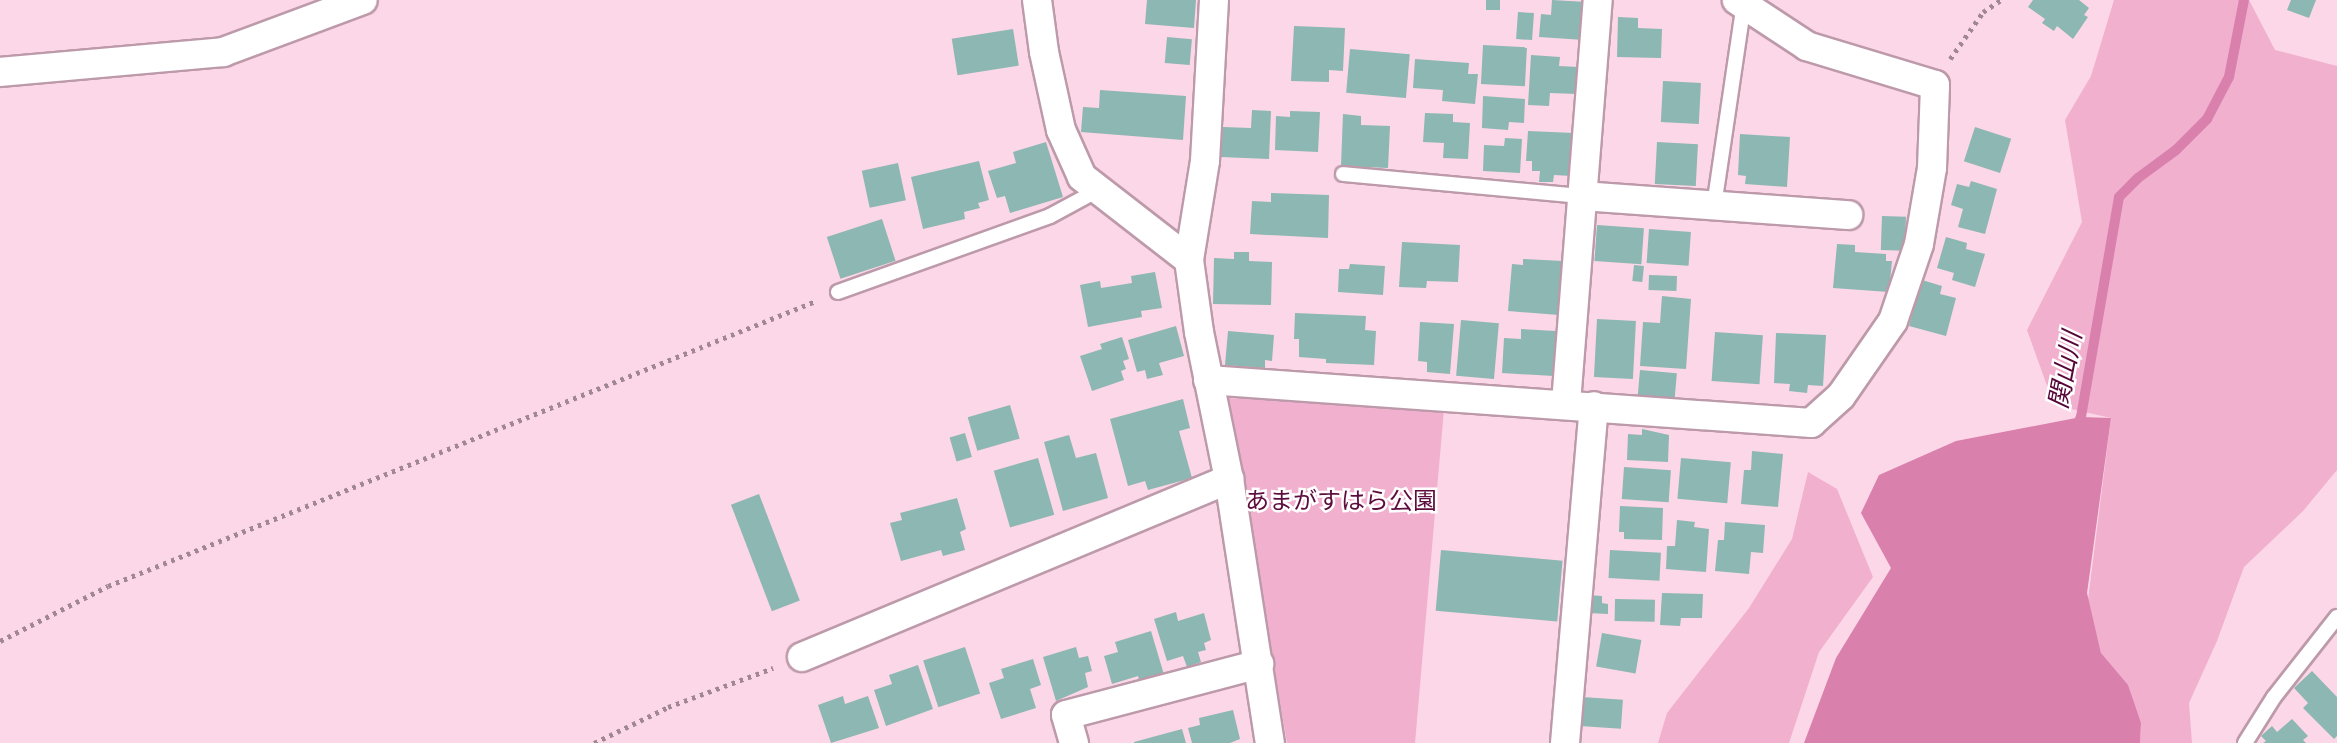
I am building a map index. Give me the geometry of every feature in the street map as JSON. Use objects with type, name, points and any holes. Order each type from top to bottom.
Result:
[{"type":"street","points":[[0,72],[223,52],[363,0]]},
{"type":"street","points":[[1037,0],[1044,52],[1061,130],[1082,177],[1189,260]]},
{"type":"street","points":[[1214,0],[1205,161],[1189,260],[1208,380],[1229,479],[1270,743]]},
{"type":"street","points":[[1566,403],[1598,0]]},
{"type":"street","points":[[1208,380],[1566,403],[1811,423],[1841,396],[1893,321],[1919,244],[1932,168],[1935,85],[1807,46],[1740,2]]},
{"type":"street","points":[[1582,196],[1848,215]]},
{"type":"street","points":[[1565,743],[1594,406]]},
{"type":"street","points":[[802,657],[1229,479]]},
{"type":"street","points":[[1074,743],[1066,715],[1259,664]]},
{"type":"lane","points":[[1714,206],[1740,2]]},
{"type":"lane","points":[[1343,174],[1582,196]]},
{"type":"lane","points":[[838,292],[1050,216],[1098,190]]},
{"type":"lane","points":[[2245,743],[2274,697],[2337,617]]},
{"type":"path","points":[[1935,85],[1956,48],[1983,12],[2001,0]]},
{"type":"path","points":[[0,641],[108,586],[838,292]]},
{"type":"path","points":[[593,743],[668,706],[802,657]]},
{"type":"green space","points":[[2114,0],[2249,0],[2275,50],[2337,66],[2337,470],[2303,511],[2244,567],[2217,641],[2189,703],[2192,743],[2140,743],[2141,723],[2101,653],[2088,600],[2111,418],[2054,405],[2027,330],[2082,222],[2065,120],[2091,76]]},
{"type":"green space","name":"あまがすはら公園","points":[[1227,398],[1444,409],[1415,743],[1287,743]]},
{"type":"green space","points":[[1808,472],[1837,489],[1873,577],[1819,652],[1789,743],[1658,743],[1667,713],[1749,608],[1792,539]]},
{"type":"shaded area","points":[[2081,417],[2111,418],[2087,593],[2101,653],[2128,685],[2141,723],[2140,743],[1804,743],[1836,658],[1891,568],[1861,513],[1879,475],[1956,441]]},
{"type":"building","points":[[1147,0],[1196,0],[1194,28],[1145,24]]},
{"type":"building","points":[[1486,0],[1500,0],[1500,10],[1486,10]]},
{"type":"building","points":[[1552,0],[1587,2],[1584,40],[1539,37],[1541,14],[1551,15]]},
{"type":"building","points":[[2033,0],[2079,0],[2089,8],[2084,15],[2088,17],[2073,39],[2057,26],[2054,31],[2042,23],[2045,19],[2028,7]]},
{"type":"building","points":[[2291,0],[2316,0],[2309,18],[2287,10]]},
{"type":"building","points":[[1518,12],[1534,13],[1532,40],[1516,39]]},
{"type":"building","points":[[1618,17],[1638,18],[1638,28],[1662,29],[1661,58],[1617,57]]},
{"type":"building","points":[[1294,26],[1345,28],[1343,71],[1329,70],[1329,82],[1291,81]]},
{"type":"building","points":[[1013,29],[1019,66],[958,75],[952,39]]},
{"type":"building","points":[[1167,37],[1192,39],[1190,65],[1165,63]]},
{"type":"building","points":[[1483,45],[1527,47],[1525,86],[1481,84]]},
{"type":"building","points":[[1350,49],[1410,54],[1406,98],[1346,93]]},
{"type":"building","points":[[1531,55],[1560,57],[1559,66],[1579,67],[1577,94],[1550,93],[1549,106],[1528,105]]},
{"type":"building","points":[[1415,59],[1469,63],[1468,74],[1478,74],[1475,104],[1442,101],[1443,90],[1413,88]]},
{"type":"building","points":[[1663,81],[1701,83],[1699,124],[1661,122]]},
{"type":"building","points":[[1100,90],[1186,96],[1183,140],[1081,132],[1083,107],[1099,108]]},
{"type":"building","points":[[1483,96],[1525,99],[1524,123],[1509,122],[1508,130],[1482,128]]},
{"type":"building","points":[[1252,110],[1271,111],[1269,159],[1221,157],[1223,127],[1251,128]]},
{"type":"building","points":[[1290,111],[1320,112],[1318,152],[1275,150],[1276,116],[1290,117]]},
{"type":"building","points":[[1425,113],[1453,114],[1453,122],[1470,123],[1468,159],[1443,158],[1444,143],[1423,142]]},
{"type":"building","points":[[1343,114],[1361,116],[1361,125],[1390,126],[1388,168],[1341,166]]},
{"type":"building","points":[[1975,127],[2011,139],[2000,173],[1964,161]]},
{"type":"building","points":[[1528,131],[1574,133],[1571,176],[1554,175],[1553,182],[1539,182],[1540,171],[1532,171],[1532,161],[1526,161]]},
{"type":"building","points":[[1740,134],[1790,137],[1787,187],[1745,184],[1746,176],[1738,175]]},
{"type":"building","points":[[1505,138],[1522,139],[1520,173],[1483,171],[1484,145],[1504,146]]},
{"type":"building","points":[[1046,142],[1063,197],[1010,213],[1005,196],[997,198],[988,171],[1016,163],[1013,152]]},
{"type":"building","points":[[1657,142],[1698,144],[1696,186],[1655,184]]},
{"type":"building","points":[[979,161],[989,200],[978,203],[980,208],[964,212],[965,219],[923,229],[911,177]]},
{"type":"building","points":[[898,163],[906,200],[870,208],[862,171]]},
{"type":"building","points":[[1971,181],[1997,189],[1985,234],[1958,227],[1963,209],[1951,205],[1957,184],[1969,187]]},
{"type":"building","points":[[1271,193],[1329,195],[1328,238],[1250,234],[1252,201],[1271,202]]},
{"type":"building","points":[[1882,216],[1906,217],[1905,251],[1881,250]]},
{"type":"building","points":[[882,219],[896,261],[840,279],[827,237]]},
{"type":"building","points":[[1597,225],[1644,228],[1641,264],[1594,261]]},
{"type":"building","points":[[1649,229],[1691,232],[1689,266],[1647,263]]},
{"type":"building","points":[[1946,237],[1967,243],[1966,249],[1985,254],[1975,287],[1952,280],[1954,273],[1937,268]]},
{"type":"building","points":[[1402,242],[1460,245],[1458,282],[1427,281],[1426,288],[1399,287]]},
{"type":"building","points":[[1837,244],[1855,245],[1855,252],[1886,254],[1886,261],[1892,261],[1889,292],[1833,288]]},
{"type":"building","points":[[1234,252],[1249,252],[1249,261],[1272,262],[1271,305],[1213,304],[1214,258],[1234,259]]},
{"type":"building","points":[[1523,259],[1563,261],[1559,315],[1508,311],[1512,264],[1523,265]]},
{"type":"building","points":[[1350,264],[1385,266],[1383,295],[1338,292],[1339,269],[1349,269]]},
{"type":"building","points":[[1634,265],[1644,266],[1642,282],[1632,281]]},
{"type":"building","points":[[1155,272],[1162,308],[1141,311],[1142,317],[1088,327],[1080,285],[1100,281],[1101,288],[1132,283],[1131,276]]},
{"type":"building","points":[[1649,275],[1677,276],[1676,291],[1648,290]]},
{"type":"building","points":[[1922,280],[1942,286],[1940,294],[1956,298],[1946,336],[1909,326]]},
{"type":"building","points":[[1662,296],[1691,299],[1686,369],[1640,366],[1643,322],[1660,323]]},
{"type":"building","points":[[1295,313],[1366,316],[1365,330],[1376,331],[1374,365],[1326,363],[1326,359],[1299,357],[1299,339],[1294,339]]},
{"type":"building","points":[[1597,319],[1636,321],[1633,379],[1594,377]]},
{"type":"building","points":[[1461,320],[1499,323],[1494,379],[1456,376]]},
{"type":"building","points":[[1420,322],[1454,324],[1450,374],[1427,372],[1427,362],[1418,361]]},
{"type":"building","points":[[1176,326],[1184,356],[1159,363],[1163,375],[1147,379],[1145,370],[1137,372],[1128,340]]},
{"type":"building","points":[[1521,329],[1556,331],[1554,376],[1502,373],[1504,338],[1521,339]]},
{"type":"building","points":[[1228,331],[1274,335],[1272,361],[1265,360],[1265,368],[1225,365]]},
{"type":"building","points":[[1715,332],[1763,335],[1759,384],[1712,381]]},
{"type":"building","points":[[1776,333],[1826,335],[1823,386],[1808,385],[1807,393],[1789,391],[1790,384],[1774,383]]},
{"type":"building","points":[[1122,337],[1129,359],[1123,361],[1126,369],[1121,371],[1124,380],[1092,391],[1080,356],[1102,349],[1100,344]]},
{"type":"building","points":[[1640,370],[1677,373],[1674,401],[1638,398]]},
{"type":"building","points":[[1183,399],[1190,428],[1179,431],[1192,478],[1148,490],[1145,481],[1128,486],[1110,419]]},
{"type":"building","points":[[1010,405],[1020,439],[977,451],[968,417]]},
{"type":"building","points":[[1642,429],[1669,435],[1668,462],[1627,460],[1628,434],[1642,435]]},
{"type":"building","points":[[965,433],[972,457],[957,461],[950,437]]},
{"type":"building","points":[[1069,435],[1076,458],[1096,453],[1108,498],[1063,511],[1044,442]]},
{"type":"building","points":[[1752,451],[1783,454],[1778,507],[1741,504],[1744,470],[1751,470]]},
{"type":"building","points":[[1038,458],[1054,515],[1010,527],[994,471]]},
{"type":"building","points":[[1681,458],[1731,462],[1727,503],[1677,499]]},
{"type":"building","points":[[1624,467],[1671,470],[1669,502],[1622,499]]},
{"type":"building","points":[[759,494],[800,600],[772,611],[731,505]]},
{"type":"building","points":[[957,498],[966,529],[960,532],[965,550],[943,556],[941,550],[901,561],[890,523],[902,520],[900,513]]},
{"type":"building","points":[[1620,506],[1663,508],[1662,540],[1624,539],[1624,532],[1619,532]]},
{"type":"building","points":[[1677,520],[1695,522],[1694,527],[1709,529],[1706,572],[1666,569],[1667,546],[1675,546]]},
{"type":"building","points":[[1725,522],[1765,525],[1763,553],[1751,552],[1749,574],[1715,571],[1718,540],[1724,540]]},
{"type":"building","points":[[1441,550],[1563,561],[1557,621],[1436,611]]},
{"type":"building","points":[[1610,550],[1661,553],[1659,581],[1609,578]]},
{"type":"building","points":[[1662,593],[1703,594],[1702,618],[1681,618],[1680,626],[1660,625]]},
{"type":"building","points":[[1588,595],[1602,596],[1602,603],[1608,604],[1608,614],[1588,613]]},
{"type":"building","points":[[1615,599],[1655,600],[1655,622],[1615,621]]},
{"type":"building","points":[[1176,612],[1178,621],[1204,613],[1211,640],[1204,643],[1206,650],[1198,652],[1201,662],[1187,667],[1183,656],[1167,661],[1154,619]]},
{"type":"building","points":[[1151,631],[1165,678],[1140,685],[1138,676],[1112,684],[1104,656],[1118,652],[1115,642]]},
{"type":"building","points":[[1602,633],[1641,640],[1635,673],[1596,666]]},
{"type":"building","points":[[965,647],[980,694],[938,707],[923,661]]},
{"type":"building","points":[[1076,647],[1079,658],[1088,656],[1092,671],[1085,673],[1088,687],[1056,701],[1043,657]]},
{"type":"building","points":[[1033,659],[1041,685],[1030,689],[1036,708],[1001,719],[989,683],[1004,678],[1001,669]]},
{"type":"building","points":[[918,665],[933,709],[886,726],[874,690],[892,684],[889,675]]},
{"type":"building","points":[[2312,671],[2337,697],[2337,736],[2334,739],[2303,708],[2308,703],[2294,688]]},
{"type":"building","points":[[843,696],[845,704],[868,696],[879,728],[831,743],[818,705]]},
{"type":"building","points":[[1582,697],[1623,700],[1621,729],[1580,726]]},
{"type":"building","points":[[1233,710],[1240,739],[1230,743],[1192,743],[1188,728],[1200,725],[1199,718]]},
{"type":"building","points":[[2292,719],[2308,736],[2303,740],[2306,743],[2263,743],[2266,741],[2261,736],[2272,726],[2277,732]]},
{"type":"building","points":[[1182,729],[1186,743],[1134,743],[1134,742]]},
{"type":"waterway","name":"関山川","points":[[2076,428],[2081,417],[2119,197],[2138,178],[2176,150],[2207,119],[2229,77],[2244,0]]}]
